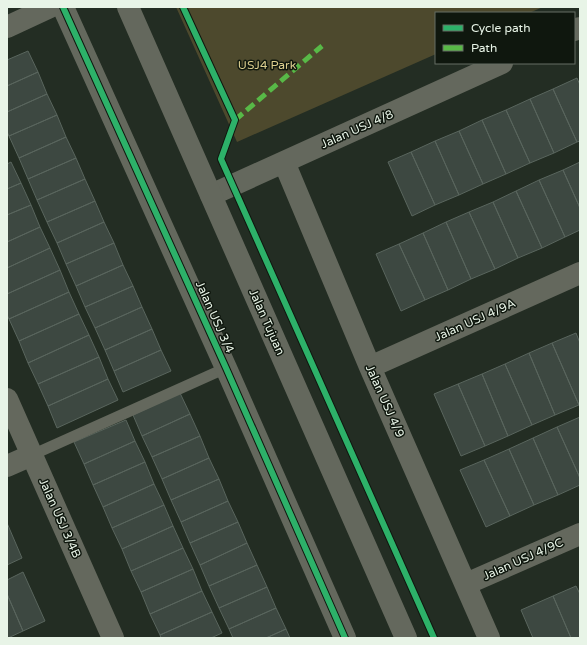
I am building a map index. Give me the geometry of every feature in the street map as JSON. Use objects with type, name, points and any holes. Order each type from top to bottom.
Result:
[{"type":"street","points":[[7,27],[50,7]]},
{"type":"street","name":"Jalan USJ 3/4","points":[[64,7],[226,368],[344,638]]},
{"type":"street","name":"Jalan Tujuan","points":[[128,7],[406,638]]},
{"type":"street","name":"Jalan USJ 4/8","points":[[211,195],[500,64]]},
{"type":"street","name":"Jalan USJ 4/9","points":[[284,162],[370,367],[489,638]]},
{"type":"street","name":"Jalan USJ 4/9A","points":[[370,367],[580,273]]},
{"type":"street","name":"Jalan USJ 3/4B","points":[[7,399],[108,636]]},
{"type":"street","points":[[7,466],[32,455]]},
{"type":"street","name":"Jalan USJ 4/9C","points":[[466,584],[580,534]]},
{"type":"lane","points":[[32,455],[226,368]]},
{"type":"green space","name":"USJ4 Park","points":[[176,7],[543,7],[531,12],[435,12],[435,54],[237,142]]},
{"type":"building","points":[[28,51],[38,72],[7,86],[7,60]]},
{"type":"building","points":[[38,72],[47,94],[7,112],[7,86]]},
{"type":"building","points":[[577,78],[580,85],[580,141],[577,142],[553,89]]},
{"type":"building","points":[[553,89],[577,142],[554,153],[530,99]]},
{"type":"building","points":[[47,94],[57,115],[9,136],[7,132],[7,112]]},
{"type":"building","points":[[530,99],[554,153],[530,163],[506,110]]},
{"type":"building","points":[[506,110],[530,163],[506,174],[482,120]]},
{"type":"building","points":[[57,115],[66,137],[19,158],[9,136]]},
{"type":"building","points":[[482,120],[506,174],[483,184],[459,131]]},
{"type":"building","points":[[459,131],[483,184],[459,195],[435,141]]},
{"type":"building","points":[[66,137],[76,158],[28,179],[19,158]]},
{"type":"building","points":[[435,141],[459,195],[435,205],[411,152]]},
{"type":"building","points":[[411,152],[435,205],[412,216],[388,162]]},
{"type":"building","points":[[76,158],[85,179],[37,200],[28,179]]},
{"type":"building","points":[[11,162],[21,183],[7,189],[7,164]]},
{"type":"building","points":[[580,162],[580,208],[563,170]]},
{"type":"building","points":[[563,170],[580,208],[580,230],[565,237],[539,180]]},
{"type":"building","points":[[85,179],[95,201],[47,222],[37,200]]},
{"type":"building","points":[[539,180],[565,237],[542,248],[516,191]]},
{"type":"building","points":[[21,183],[31,205],[7,215],[7,189]]},
{"type":"building","points":[[516,191],[542,248],[518,258],[493,202]]},
{"type":"building","points":[[95,201],[104,222],[57,243],[47,222]]},
{"type":"building","points":[[493,202],[518,258],[495,269],[469,212]]},
{"type":"building","points":[[31,205],[40,227],[7,242],[7,215]]},
{"type":"building","points":[[469,212],[495,269],[471,279],[446,222]]},
{"type":"building","points":[[104,222],[114,243],[66,264],[57,243]]},
{"type":"building","points":[[446,222],[471,279],[448,290],[423,233]]},
{"type":"building","points":[[40,227],[50,248],[7,268],[7,242]]},
{"type":"building","points":[[423,233],[448,290],[425,300],[399,244]]},
{"type":"building","points":[[114,243],[123,265],[76,286],[66,264]]},
{"type":"building","points":[[399,244],[425,300],[401,311],[376,254]]},
{"type":"building","points":[[50,248],[60,270],[7,294],[7,268]]},
{"type":"building","points":[[123,265],[133,286],[85,307],[76,286]]},
{"type":"building","points":[[60,270],[69,292],[9,319],[7,315],[7,294]]},
{"type":"building","points":[[133,286],[142,307],[95,328],[85,307]]},
{"type":"building","points":[[69,292],[79,314],[19,341],[9,319]]},
{"type":"building","points":[[142,307],[152,329],[105,350],[95,328]]},
{"type":"building","points":[[79,314],[89,335],[28,363],[19,341]]},
{"type":"building","points":[[152,329],[161,350],[114,371],[105,350]]},
{"type":"building","points":[[576,333],[580,343],[579,405],[552,343]]},
{"type":"building","points":[[89,335],[99,357],[38,384],[28,363]]},
{"type":"building","points":[[552,343],[579,405],[555,415],[529,353]]},
{"type":"building","points":[[161,350],[171,371],[123,392],[114,371]]},
{"type":"building","points":[[529,353],[555,415],[532,425],[505,364]]},
{"type":"building","points":[[99,357],[108,379],[48,406],[38,384]]},
{"type":"building","points":[[505,364],[532,425],[508,436],[482,374]]},
{"type":"building","points":[[482,374],[508,436],[485,446],[458,384]]},
{"type":"building","points":[[108,379],[118,400],[57,428],[48,406]]},
{"type":"building","points":[[458,384],[485,446],[461,456],[434,394]]},
{"type":"building","points":[[180,393],[190,414],[142,436],[133,415]]},
{"type":"building","points":[[190,414],[200,436],[152,457],[142,436]]},
{"type":"building","points":[[580,417],[580,478],[557,427]]},
{"type":"building","points":[[126,420],[135,441],[84,464],[74,442]]},
{"type":"building","points":[[557,427],[580,478],[580,485],[558,495],[533,438]]},
{"type":"building","points":[[200,436],[209,458],[162,479],[152,457]]},
{"type":"building","points":[[533,438],[558,495],[534,505],[509,449]]},
{"type":"building","points":[[135,441],[145,462],[93,485],[84,464]]},
{"type":"building","points":[[509,449],[534,505],[510,516],[484,460]]},
{"type":"building","points":[[209,458],[219,479],[171,500],[162,479]]},
{"type":"building","points":[[484,460],[510,516],[486,527],[460,470]]},
{"type":"building","points":[[145,462],[154,484],[103,507],[93,485]]},
{"type":"building","points":[[219,479],[228,501],[181,522],[171,500]]},
{"type":"building","points":[[154,484],[164,505],[112,528],[103,507]]},
{"type":"building","points":[[228,501],[238,522],[190,543],[181,522]]},
{"type":"building","points":[[164,505],[173,526],[122,549],[112,528]]},
{"type":"building","points":[[238,522],[247,543],[200,565],[190,543]]},
{"type":"building","points":[[7,523],[22,558],[7,565]]},
{"type":"building","points":[[173,526],[183,548],[131,571],[122,549]]},
{"type":"building","points":[[247,543],[257,565],[209,586],[200,565]]},
{"type":"building","points":[[183,548],[193,569],[141,592],[131,571]]},
{"type":"building","points":[[257,565],[267,587],[219,608],[209,586]]},
{"type":"building","points":[[193,569],[202,591],[150,614],[141,592]]},
{"type":"building","points":[[23,572],[45,621],[23,631],[7,594],[7,580]]},
{"type":"building","points":[[576,586],[580,594],[580,638],[571,638],[553,596]]},
{"type":"building","points":[[267,587],[276,608],[229,629],[219,608]]},
{"type":"building","points":[[202,591],[212,612],[160,635],[150,614]]},
{"type":"building","points":[[7,594],[23,631],[8,638],[7,638]]},
{"type":"building","points":[[553,596],[571,638],[533,638],[521,610]]},
{"type":"building","points":[[276,608],[286,629],[266,638],[233,638],[229,629]]},
{"type":"building","points":[[212,612],[222,633],[211,638],[161,638],[160,635]]},
{"type":"building","points":[[286,629],[290,638],[266,638]]},
{"type":"marked path","points":[[235,120],[322,46]]},
{"type":"cycle path","points":[[63,7],[226,368],[345,638]]},
{"type":"cycle path","points":[[183,7],[235,120],[221,159],[434,638]]}]
